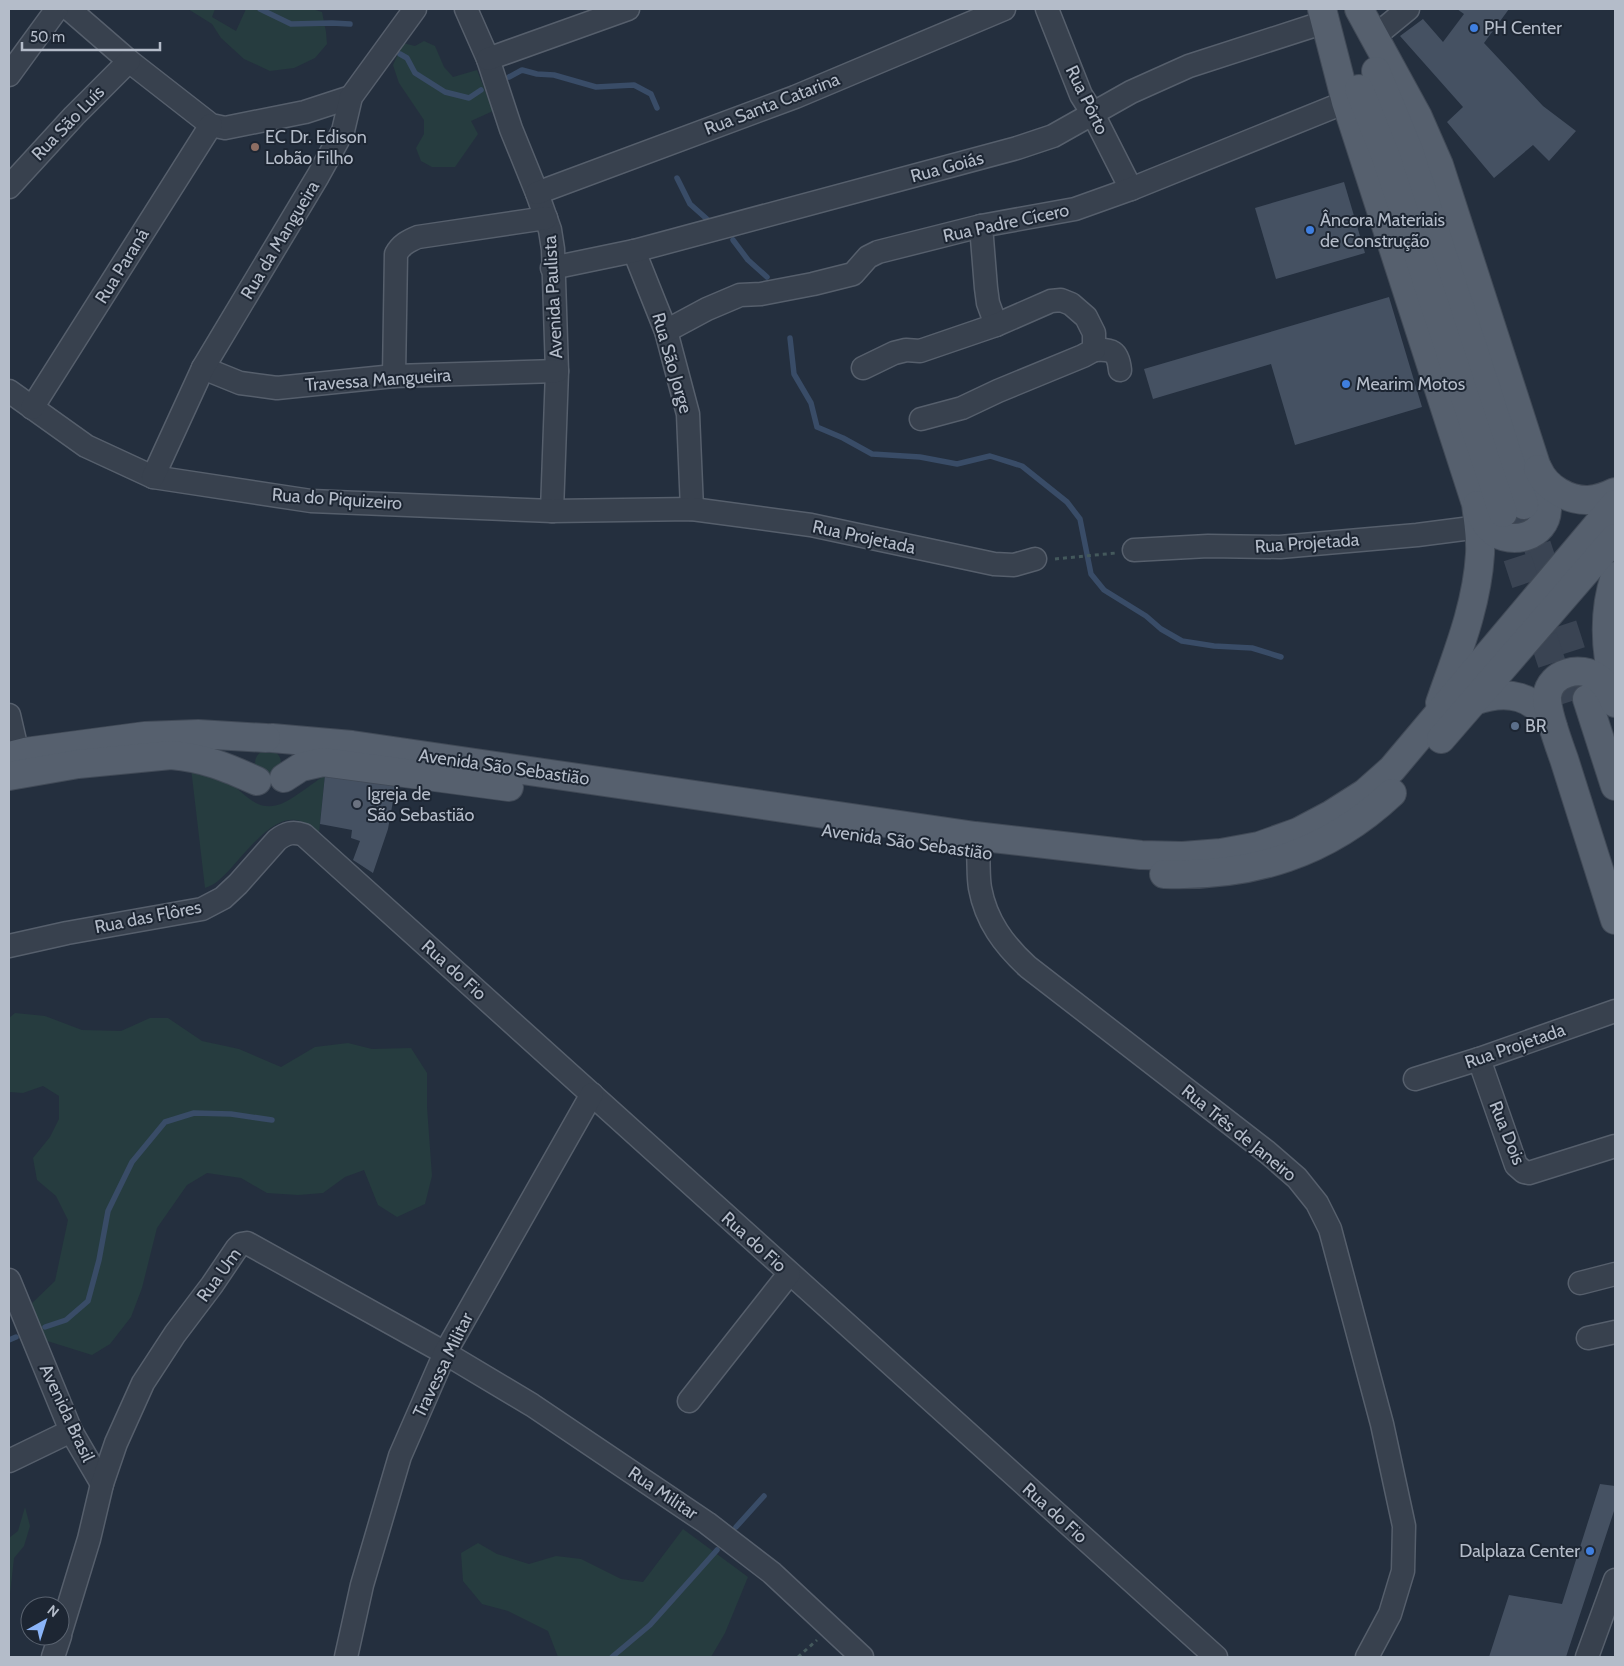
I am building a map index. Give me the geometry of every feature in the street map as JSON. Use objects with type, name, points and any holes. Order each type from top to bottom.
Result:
[{"type":"main road","points":[[1324,13],[1386,157],[1513,509],[1409,151],[1352,9]]},
{"type":"main road","points":[[1359,9],[1418,117],[1439,165],[1540,475],[1550,486],[1570,497],[1590,500],[1602,498],[1615,492]]},
{"type":"main road","points":[[1324,13],[1346,102],[1478,515],[1479,560],[1473,599],[1467,624],[1435,718]]},
{"type":"main road","points":[[1478,515],[1496,533],[1512,539],[1531,534],[1542,523],[1546,512],[1546,500],[1538,468]]},
{"type":"main road","name":"Avenida São Sebastião","points":[[12,762],[145,736],[198,734],[269,738],[352,746],[975,836],[1141,855],[1183,856],[1221,853],[1259,846],[1298,832],[1332,814],[1365,793],[1392,768],[1615,504]]},
{"type":"main road","name":"Avenida São Sebastião","points":[[284,778],[309,764],[332,762],[1140,873],[1207,874],[1236,871],[1280,861],[1320,844],[1348,828],[1378,806],[1406,780],[1615,538]]},
{"type":"main road","points":[[1615,576],[1607,611],[1606,631],[1608,654],[1615,688]]},
{"type":"main road","points":[[1615,703],[1608,688],[1598,677],[1582,672],[1567,673],[1554,682],[1547,696],[1569,712],[1615,786]]},
{"type":"main road","points":[[1474,701],[1497,694],[1508,695],[1527,700],[1542,711],[1569,712]]},
{"type":"main road","points":[[1569,712],[1615,858]]},
{"type":"main road","points":[[1569,712],[1615,920]]},
{"type":"main road","points":[[12,762],[78,764],[171,755],[216,763],[257,781],[271,784],[284,778],[289,772],[291,765],[289,751],[285,744],[279,740],[259,739],[253,744],[246,756],[247,770],[257,781]]},
{"type":"street","points":[[9,75],[57,9]]},
{"type":"street","points":[[69,9],[129,61],[211,125],[225,128],[305,112],[351,97]]},
{"type":"street","name":"Rua da Mangueira","points":[[153,477],[203,368],[343,131],[351,97],[415,9]]},
{"type":"street","name":"Avenida Paulista","points":[[466,9],[488,59],[512,130],[550,230],[553,249],[552,268],[557,371],[552,510]]},
{"type":"street","points":[[488,59],[628,9]]},
{"type":"street","name":"Rua Santa Catarina","points":[[537,193],[795,97],[1004,9]]},
{"type":"street","name":"Rua Pôrto","points":[[1047,9],[1081,95],[1094,114],[1131,189]]},
{"type":"street","points":[[1375,36],[1408,9]]},
{"type":"street","name":"Rua Goiás","points":[[552,268],[634,251],[1017,148],[1053,136],[1132,92],[1189,66],[1324,13]]},
{"type":"street","name":"Rua São Luís","points":[[9,186],[74,116],[129,61]]},
{"type":"street","name":"Rua Padre Cícero","points":[[666,330],[707,309],[740,296],[812,284],[853,274],[868,257],[878,252],[981,226],[1075,209],[1131,189],[1346,102]]},
{"type":"street","name":"Rua Paraná","points":[[32,408],[211,125]]},
{"type":"street","points":[[394,376],[396,254],[400,247],[418,237],[546,218]]},
{"type":"street","points":[[981,226],[988,303],[996,326]]},
{"type":"street","name":"Rua São Jorge","points":[[634,251],[666,330],[688,414],[692,509]]},
{"type":"street","points":[[863,368],[894,353],[906,350],[920,351],[996,326],[1051,301],[1061,300],[1070,304],[1086,317],[1094,333],[1094,350]]},
{"type":"street","points":[[921,419],[962,408],[1094,350],[1107,349],[1114,353],[1120,361],[1120,370]]},
{"type":"street","name":"Travessa Mangueira","points":[[203,368],[240,383],[277,388],[394,376],[557,371]]},
{"type":"street","name":"Rua do Piquizeiro","points":[[9,391],[86,446],[153,477],[311,501],[552,510],[692,509]]},
{"type":"street","name":"Rua Projetada","points":[[692,509],[811,525],[994,564],[1014,564],[1035,559]]},
{"type":"street","name":"Rua Projetada","points":[[1124,552],[1208,546],[1280,547],[1417,535],[1478,515]]},
{"type":"street","points":[[9,715],[12,762]]},
{"type":"street","name":"Rua das Flôres","points":[[9,946],[66,933],[202,908],[223,898],[247,875],[277,840],[290,833]]},
{"type":"street","name":"Rua do Fio","points":[[290,833],[304,835],[1216,1657]]},
{"type":"street","name":"Rua Três de Janeiro","points":[[978,852],[983,902],[990,920],[1004,944],[1028,967],[1267,1152],[1297,1178],[1317,1203],[1330,1229],[1382,1424],[1404,1526],[1403,1571],[1390,1614],[1367,1657]]},
{"type":"street","name":"Rua Projetada","points":[[1415,1079],[1479,1059],[1615,1011]]},
{"type":"street","name":"Rua Dois","points":[[1479,1059],[1516,1165],[1524,1172],[1529,1173],[1615,1146]]},
{"type":"street","name":"Travessa Militar","points":[[346,1657],[362,1585],[400,1456],[446,1353],[592,1094]]},
{"type":"street","name":"Rua Um","points":[[102,1484],[116,1443],[150,1372],[175,1334],[241,1244],[247,1243],[254,1246],[446,1353]]},
{"type":"street","points":[[689,1402],[789,1274]]},
{"type":"street","points":[[1580,1283],[1615,1274]]},
{"type":"street","name":"Avenida Brasil","points":[[9,1280],[71,1431],[102,1484]]},
{"type":"street","points":[[1588,1338],[1615,1332]]},
{"type":"street","name":"Rua Militar","points":[[446,1353],[532,1405],[707,1523],[772,1573],[862,1657]]},
{"type":"street","points":[[9,1461],[71,1431]]},
{"type":"street","points":[[70,1602],[89,1538],[102,1484]]},
{"type":"street","points":[[1587,1657],[1615,1580]]},
{"type":"path","points":[[1058,559],[1124,552]]},
{"type":"green space","points":[[188,9],[215,9],[212,17],[236,31],[246,9],[312,9],[322,12],[327,44],[315,58],[294,68],[270,71],[244,59],[221,38],[212,24]]},
{"type":"green space","points":[[424,41],[435,46],[444,67],[453,77],[477,70],[493,111],[471,121],[478,134],[455,167],[432,167],[421,161],[416,148],[424,134],[424,120],[399,83],[393,65],[403,43],[415,46]]},
{"type":"green space","points":[[268,750],[278,753],[281,763],[278,773],[268,776],[258,773],[255,763],[258,753]]},
{"type":"green space","points":[[191,768],[220,776],[256,803],[264,806],[283,803],[325,775],[319,833],[305,823],[296,820],[285,821],[275,825],[254,842],[227,873],[205,888]]},
{"type":"green space","points":[[15,1013],[45,1016],[82,1030],[121,1031],[150,1018],[168,1018],[202,1041],[239,1049],[281,1067],[315,1047],[348,1043],[372,1049],[411,1048],[427,1073],[427,1107],[432,1176],[425,1204],[397,1217],[378,1205],[364,1170],[345,1177],[323,1193],[298,1195],[267,1193],[241,1178],[207,1173],[187,1185],[157,1228],[142,1288],[131,1317],[110,1344],[92,1355],[44,1340],[30,1305],[55,1281],[68,1220],[56,1196],[37,1180],[33,1158],[50,1137],[59,1119],[59,1096],[43,1086],[23,1093],[9,1092],[9,1018]]},
{"type":"green space","points":[[25,1507],[30,1526],[24,1546],[14,1558],[9,1603],[9,1538],[18,1531]]},
{"type":"green space","points":[[683,1529],[748,1577],[725,1633],[711,1657],[558,1657],[548,1631],[508,1611],[482,1604],[463,1581],[461,1553],[478,1543],[497,1554],[529,1564],[556,1556],[581,1559],[621,1579],[643,1582]]},
{"type":"building","points":[[1457,9],[1509,9],[1484,43],[1543,106],[1576,131],[1549,161],[1533,145],[1494,178],[1447,122],[1463,107],[1400,36],[1423,19],[1443,42],[1464,14]]},
{"type":"building","name":"Âncora Materiais de Construção","points":[[1344,182],[1365,253],[1276,279],[1255,208]]},
{"type":"building","name":"Mearim Motos","points":[[1389,297],[1422,407],[1295,445],[1271,364],[1153,399],[1144,369]]},
{"type":"building","name":"Igreja de São Sebastião","points":[[325,775],[396,784],[388,829],[373,873],[353,860],[360,841],[351,838],[352,830],[320,824]]},
{"type":"building","name":"Dalplaza Center","points":[[1600,1484],[1615,1486],[1615,1508],[1566,1657],[1489,1657],[1509,1595],[1562,1604]]},
{"type":"waterway","points":[[260,9],[291,24],[350,24]]},
{"type":"waterway","points":[[400,54],[407,58],[415,73],[445,92],[469,98],[481,90]]},
{"type":"waterway","points":[[509,77],[522,70],[537,74],[554,75],[596,87],[634,85],[651,94],[657,108]]},
{"type":"waterway","points":[[677,178],[690,204],[708,220]]},
{"type":"waterway","points":[[733,240],[748,260],[767,277]]},
{"type":"waterway","points":[[790,338],[794,374],[811,403],[817,427],[843,438],[872,454],[920,457],[957,464],[990,456],[1022,466],[1067,502],[1080,519],[1091,574],[1104,590],[1182,641],[1214,646],[1252,648],[1281,657]]},
{"type":"waterway","points":[[45,1327],[66,1320],[88,1301],[99,1260],[108,1211],[132,1162],[165,1122],[194,1113],[231,1114],[272,1120]]},
{"type":"waterway","points":[[9,1340],[16,1337]]},
{"type":"waterway","points":[[736,1527],[764,1496]]},
{"type":"waterway","points":[[612,1657],[650,1625],[717,1550]]},
{"type":"tunnel","points":[[1524,505],[1585,693]]},
{"type":"tunnel","points":[[1504,517],[1566,707]]},
{"type":"place","name":"PH Center","points":[[1474,28]]},
{"type":"place","name":"EC Dr. Edison Lobão Filho","points":[[255,147]]},
{"type":"place","name":"Âncora Materiais de Construção","points":[[1310,230]]},
{"type":"place","name":"Mearim Motos","points":[[1346,384]]},
{"type":"place","name":"BR","points":[[1515,726]]},
{"type":"place","name":"Igreja de São Sebastião","points":[[357,804]]},
{"type":"place","name":"Dalplaza Center","points":[[1590,1551]]}]
